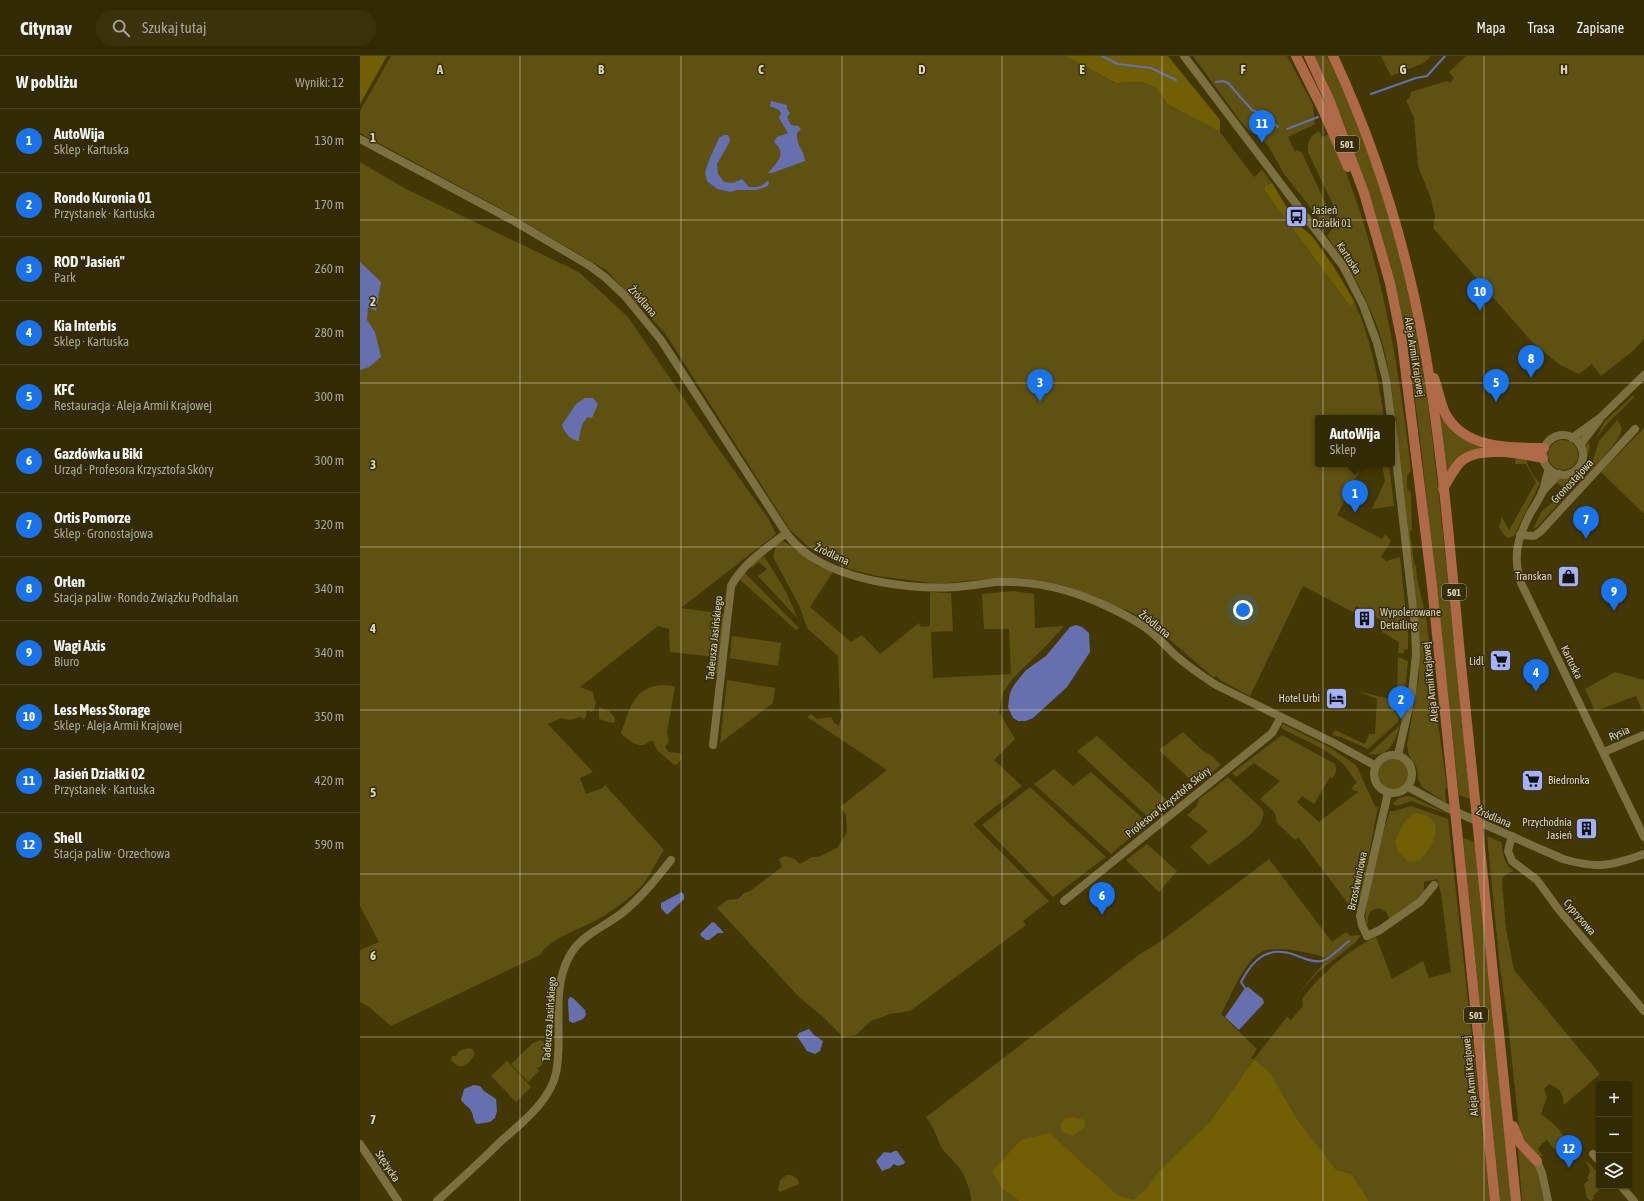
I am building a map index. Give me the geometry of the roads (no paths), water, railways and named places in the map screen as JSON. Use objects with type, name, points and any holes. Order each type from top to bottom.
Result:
[{"type":"main road","points":[[1296,56],[1340,145],[1377,235]]},
{"type":"main road","name":"Aleja Armii Krajowej","points":[[1309,56],[1329,99],[1348,146],[1377,235],[1393,298],[1402,342],[1423,506],[1495,1201]]},
{"type":"main road","name":"Aleja Armii Krajowej","points":[[1333,56],[1358,115],[1392,212],[1407,266],[1425,353],[1443,489],[1516,1201]]},
{"type":"main road","points":[[1425,353],[1445,413],[1452,423],[1467,437],[1484,443],[1544,453]]},
{"type":"main road","points":[[1443,489],[1454,470],[1463,459],[1477,453],[1544,453]]},
{"type":"main road","points":[[1506,1105],[1518,1140],[1537,1161]]},
{"type":"street","name":"Kartuska","points":[[1184,56],[1343,266],[1363,305],[1377,343],[1386,379],[1391,415]]},
{"type":"street","name":"Źródlana","points":[[360,138],[514,221],[590,266],[606,278],[624,295],[661,340],[786,533],[803,551],[822,563],[843,572],[878,581],[926,587],[955,587],[997,582],[1036,584],[1065,590],[1130,618],[1146,628],[1201,676],[1216,685],[1334,743],[1376,766]]},
{"type":"street","name":"Gronostajowa","points":[[1580,445],[1600,418],[1644,375]]},
{"type":"street","name":"Gronostajowa","points":[[1572,438],[1600,418]]},
{"type":"street","name":"Gronostajowa","points":[[1520,534],[1534,536],[1540,532],[1635,429]]},
{"type":"street","points":[[1562,435],[1572,438],[1580,445],[1582,456],[1578,467],[1570,473],[1558,474],[1549,469],[1544,453],[1549,441],[1557,436],[1562,435]]},
{"type":"street","points":[[1395,449],[1415,626],[1416,655],[1412,693],[1398,755]]},
{"type":"street","name":"Kartuska","points":[[1542,492],[1549,469]]},
{"type":"street","name":"Kartuska","points":[[1558,474],[1542,492],[1520,534],[1516,558],[1517,570],[1521,583],[1644,837]]},
{"type":"street","name":"Tadeusza Jasińskiego","points":[[713,745],[731,586],[740,570],[786,533]]},
{"type":"street","name":"Profesora Krzysztofa Skóry","points":[[1064,901],[1272,733],[1281,717]]},
{"type":"street","name":"Rysia","points":[[1604,752],[1644,734]]},
{"type":"street","points":[[1387,755],[1398,755],[1407,760],[1412,768],[1413,778],[1408,787],[1399,793],[1388,793],[1379,787],[1376,782],[1374,777],[1376,766],[1378,761],[1387,755]]},
{"type":"street","name":"Źródlana","points":[[1408,787],[1447,808],[1563,859],[1582,864],[1599,866],[1620,862],[1644,854]]},
{"type":"street","name":"Brzoskwiniowa","points":[[1388,793],[1360,916],[1367,936],[1380,930],[1420,902],[1434,885]]},
{"type":"street","name":"Cyprysowa","points":[[1512,836],[1508,851],[1512,860],[1537,880],[1559,910],[1644,1011]]},
{"type":"street","name":"Tadeusza Jasińskiego","points":[[437,1201],[515,1128],[545,1096],[551,1086],[556,1073],[560,1044],[560,987],[564,968],[569,956],[587,935],[617,917],[633,904],[645,892],[671,860]]},
{"type":"street","name":"Stężycka","points":[[360,1144],[398,1201]]},
{"type":"street","points":[[1593,1154],[1596,1158]]},
{"type":"street","points":[[1537,1161],[1542,1173],[1548,1201]]},
{"type":"street","points":[[1624,1189],[1634,1201]]},
{"type":"water","points":[[771,101],[787,105],[787,109],[790,113],[787,117],[791,125],[798,126],[801,129],[797,133],[797,137],[805,161],[772,173],[768,173],[780,158],[780,150],[774,142],[777,137],[788,133],[779,118],[781,113],[779,110],[770,106]]},
{"type":"water","points":[[724,135],[728,135],[730,139],[717,164],[718,174],[724,182],[733,183],[742,179],[749,187],[757,187],[761,186],[767,181],[769,182],[768,186],[757,190],[737,190],[730,192],[717,189],[707,181],[705,172],[710,158],[719,138]]},
{"type":"water","points":[[360,262],[381,282],[376,311],[368,307],[367,320],[375,332],[381,357],[369,367],[360,370]]},
{"type":"water","points":[[585,398],[593,398],[598,404],[592,418],[588,417],[584,421],[580,431],[579,441],[576,441],[568,436],[562,425],[576,404]]},
{"type":"water","points":[[1076,625],[1082,627],[1089,633],[1090,652],[1067,687],[1033,718],[1026,721],[1018,721],[1013,718],[1008,707],[1010,693],[1014,685],[1026,670],[1046,656],[1070,627]]},
{"type":"water","points":[[682,892],[684,899],[668,914],[666,914],[661,908],[661,903]]},
{"type":"water","points":[[712,922],[715,923],[724,933],[718,933],[709,940],[706,940],[700,935]]},
{"type":"water","points":[[1248,987],[1263,999],[1264,1003],[1239,1030],[1225,1017],[1245,988]]},
{"type":"water","points":[[570,997],[573,998],[585,1010],[586,1015],[583,1019],[573,1023],[569,1021],[568,1000]]},
{"type":"water","points":[[809,1029],[814,1035],[823,1041],[820,1051],[815,1054],[807,1051],[797,1036],[799,1033]]},
{"type":"water","points":[[474,1085],[480,1086],[484,1091],[496,1099],[497,1111],[495,1118],[490,1122],[477,1124],[474,1121],[470,1109],[461,1100],[464,1089]]},
{"type":"water","points":[[897,1151],[905,1162],[904,1164],[898,1166],[894,1164],[890,1168],[882,1171],[876,1161],[884,1152],[891,1153]]},
{"type":"waterway","points":[[1102,56],[1118,64],[1151,68],[1176,80]]},
{"type":"waterway","points":[[1371,94],[1416,78],[1427,76],[1445,56]]},
{"type":"waterway","points":[[1216,82],[1223,81],[1228,83],[1252,110],[1264,115],[1278,127]]},
{"type":"waterway","points":[[1287,129],[1318,117]]},
{"type":"waterway","points":[[1245,988],[1241,982],[1251,967],[1262,956],[1269,953],[1285,952],[1312,961],[1322,961],[1349,941]]},
{"type":"place","name":"Jasień Działki 02","points":[[1262,143]]},
{"type":"place","name":"Jasień Działki 01","points":[[1296,216]]},
{"type":"place","name":"Less Mess Storage","points":[[1480,311]]},
{"type":"place","name":"Orlen","points":[[1531,378]]},
{"type":"place","name":"ROD \"Jasień\"","points":[[1040,402]]},
{"type":"place","name":"KFC","points":[[1496,402]]},
{"type":"place","name":"AutoWija","points":[[1355,513]]},
{"type":"place","name":"Ortis Pomorze","points":[[1586,539]]},
{"type":"place","name":"Transkan","points":[[1568,576]]},
{"type":"place","name":"Wagi Axis","points":[[1614,611]]},
{"type":"place","name":"Wypolerowane Detailing","points":[[1364,618]]},
{"type":"place","name":"Lidl","points":[[1500,661]]},
{"type":"place","name":"Kia Interbis","points":[[1536,692]]},
{"type":"place","name":"Hotel Urbi","points":[[1336,698]]},
{"type":"place","name":"Rondo Kuronia 01","points":[[1401,719]]},
{"type":"place","name":"Biedronka","points":[[1533,780]]},
{"type":"place","name":"Przychodnia Jasień","points":[[1587,828]]},
{"type":"place","name":"Gazdówka u Biki","points":[[1102,915]]},
{"type":"place","name":"Shell","points":[[1569,1168]]}]
